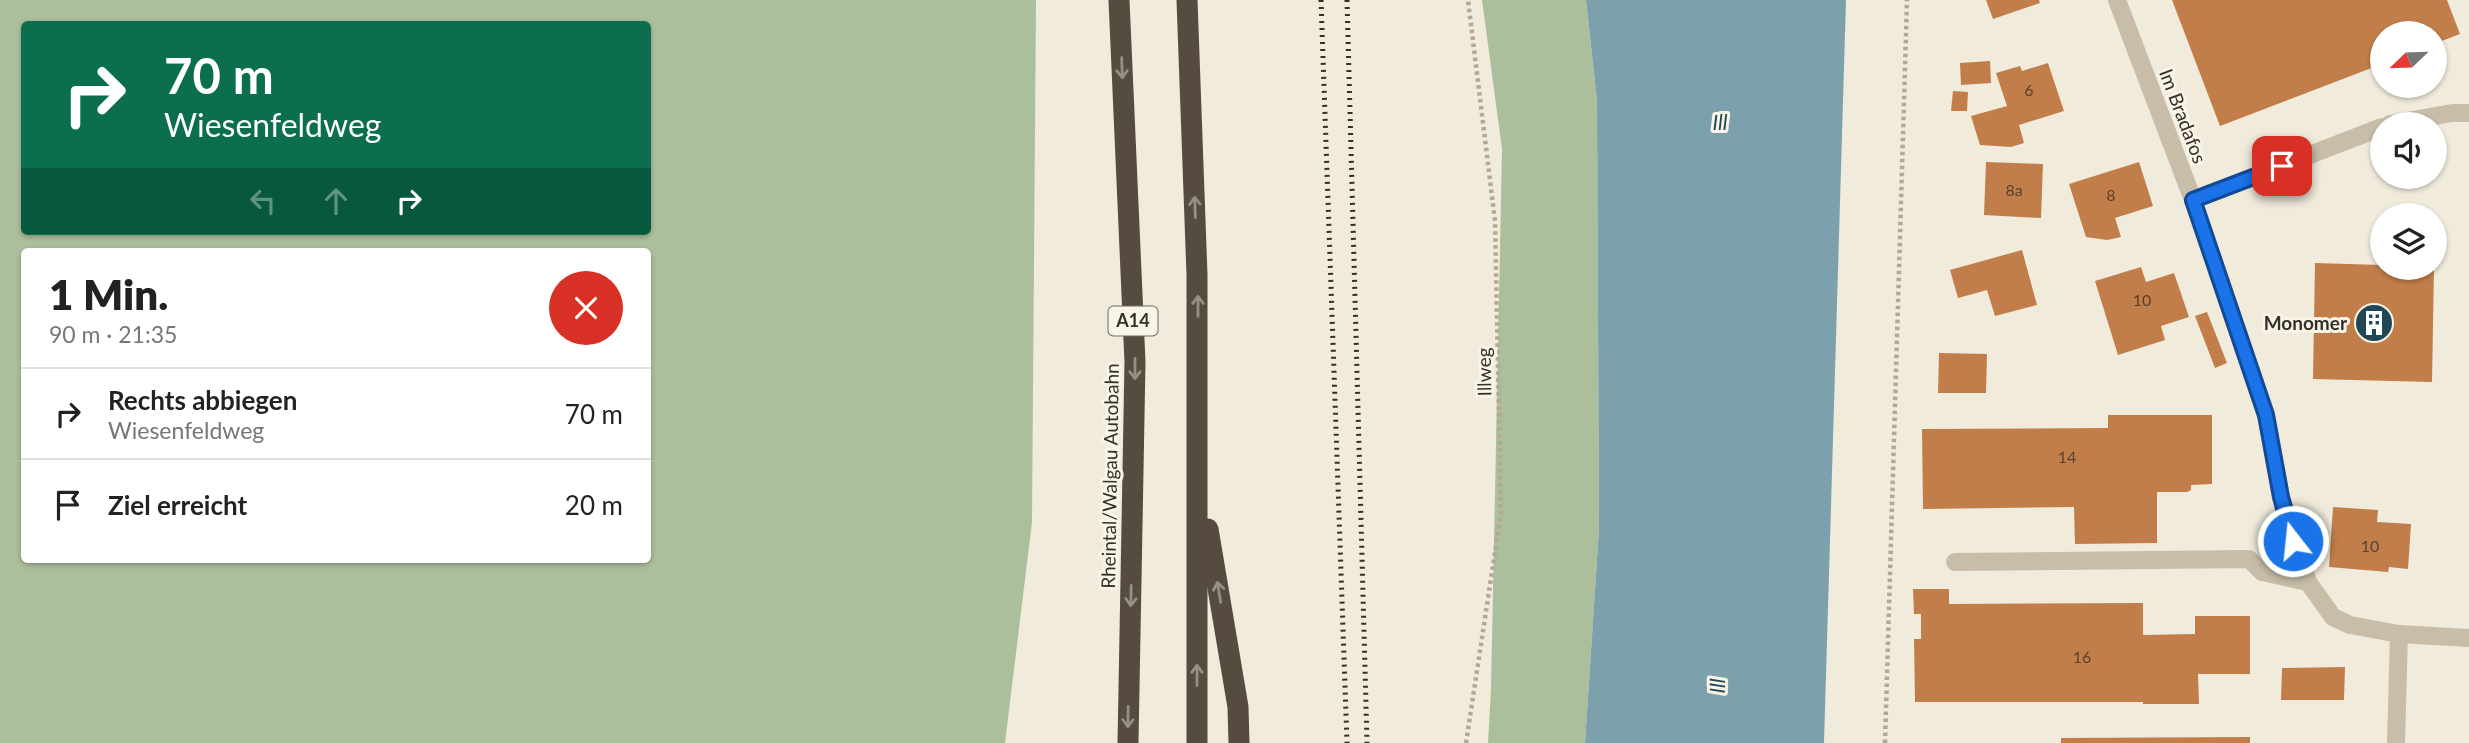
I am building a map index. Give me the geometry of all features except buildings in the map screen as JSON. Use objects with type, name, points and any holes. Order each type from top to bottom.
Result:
[{"type":"highway","name":"Rheintal/Walgau Autobahn","points":[[1119,0],[1135,362],[1128,743]]},
{"type":"highway","points":[[1187,0],[1198,275],[1197,743]]},
{"type":"highway","points":[[1199,472],[1238,707],[1239,743]]},
{"type":"street","name":"Im Bradafos","points":[[2117,0],[2193,200],[2266,415],[2281,497],[2308,582],[2333,617],[2350,625],[2399,634],[2469,638]]},
{"type":"street","points":[[2447,114],[2469,113]]},
{"type":"street","points":[[2193,200],[2370,133]]},
{"type":"street","points":[[1955,562],[2249,559],[2262,572],[2308,582]]},
{"type":"street","points":[[2396,743],[2399,634]]},
{"type":"path","name":"Illweg","points":[[1466,743],[1501,513],[1495,221],[1468,0]]},
{"type":"path","points":[[1885,743],[1907,0]]},
{"type":"green space","points":[[0,0],[1036,0],[1032,522],[1005,743],[0,743]]},
{"type":"green space","points":[[1482,0],[1586,0],[1597,101],[1599,529],[1585,743],[1488,743],[1502,149]]},
{"type":"water","name":"Ill","points":[[1586,0],[1846,0],[1824,743],[1585,743],[1599,529],[1597,101]]},
{"type":"railway","points":[[1321,0],[1347,743]]},
{"type":"railway","points":[[1347,0],[1367,743]]},
{"type":"place","name":"Monomer","points":[[2374,323]]},
{"type":"route","points":[[2282,166],[2193,200],[2266,415],[2281,497],[2293,541]]}]
